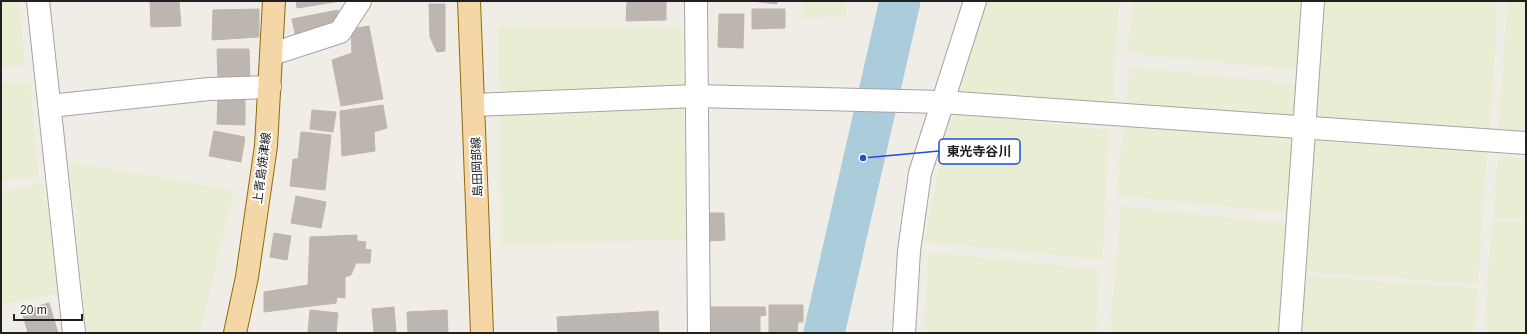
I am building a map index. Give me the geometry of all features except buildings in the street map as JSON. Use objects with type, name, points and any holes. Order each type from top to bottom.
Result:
[{"type":"main road","name":"上青島焼津線","points":[[235,333],[247,277],[266,146],[274,1]]},
{"type":"main road","name":"島田岡部線","points":[[469,1],[482,333]]},
{"type":"street","points":[[38,1],[74,333]]},
{"type":"street","points":[[272,54],[340,32],[360,1]]},
{"type":"street","points":[[696,1],[699,333]]},
{"type":"street","points":[[904,333],[908,251],[920,173],[975,1]]},
{"type":"street","points":[[1290,333],[1313,1]]},
{"type":"street","points":[[50,106],[209,89],[270,88]]},
{"type":"street","points":[[474,105],[696,96],[860,98],[942,102],[1526,143]]},
{"type":"green space","points":[[1,1],[19,1],[25,66],[1,67]]},
{"type":"green space","points":[[804,1],[846,1],[846,16],[803,19]]},
{"type":"green space","points":[[985,1],[1119,1],[1113,103],[956,93]]},
{"type":"green space","points":[[1133,1],[1309,1],[1304,71],[1127,53]]},
{"type":"green space","points":[[1325,1],[1498,1],[1490,130],[1315,120]]},
{"type":"green space","points":[[1508,1],[1526,1],[1526,133],[1498,131]]},
{"type":"green space","points":[[498,26],[681,28],[688,240],[501,245]]},
{"type":"green space","points":[[1130,67],[1301,84],[1293,213],[1116,196]]},
{"type":"green space","points":[[1,82],[30,82],[39,176],[1,181]]},
{"type":"green space","points":[[950,113],[1109,130],[1102,260],[924,242]]},
{"type":"green space","points":[[1315,141],[1487,151],[1478,284],[1305,272]]},
{"type":"green space","points":[[1498,156],[1526,159],[1526,219],[1493,217]]},
{"type":"green space","points":[[70,162],[234,190],[200,333],[86,333]]},
{"type":"green space","points":[[43,183],[61,293],[1,305],[1,191]]},
{"type":"green space","points":[[1121,206],[1292,224],[1286,333],[1110,333]]},
{"type":"green space","points":[[1492,220],[1526,223],[1526,333],[1484,333]]},
{"type":"green space","points":[[929,252],[1100,269],[1096,333],[923,333]]},
{"type":"green space","points":[[1306,276],[1478,288],[1475,333],[1302,333]]},
{"type":"waterway","points":[[824,333],[900,1]]},
{"type":"place","name":"東光寺谷川","points":[[863,158]]}]
